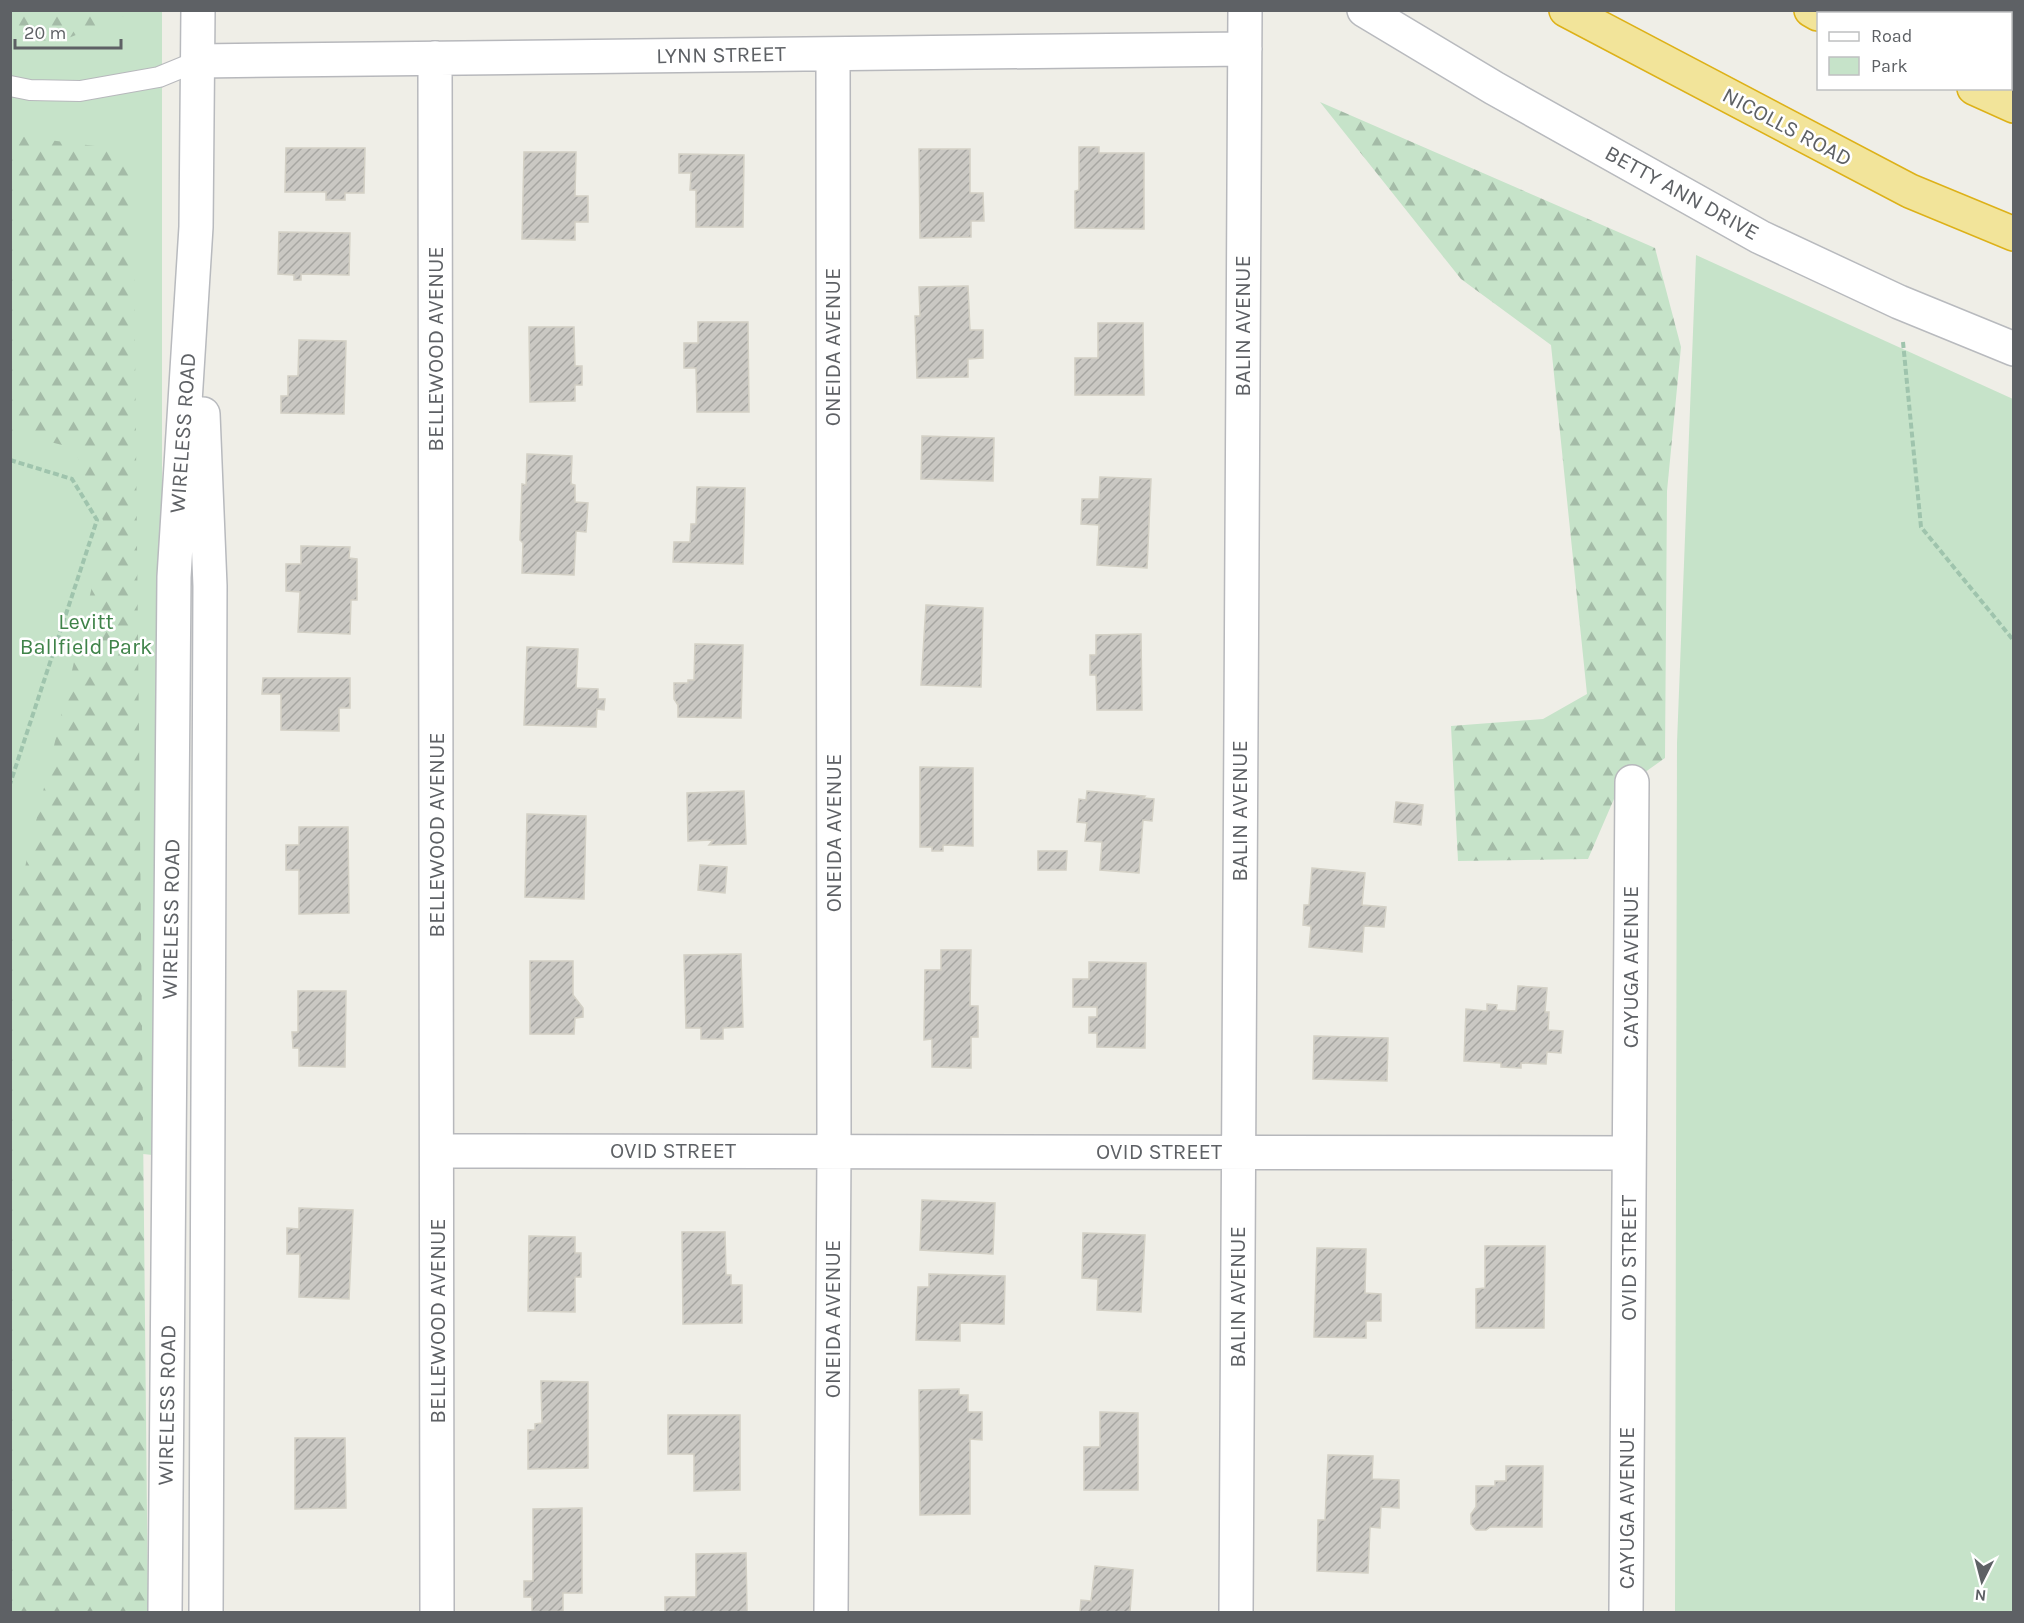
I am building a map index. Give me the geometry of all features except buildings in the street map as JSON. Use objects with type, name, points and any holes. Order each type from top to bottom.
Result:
[{"type":"highway","name":"NICOLLS ROAD","points":[[1566,10],[1910,192],[2013,234]]},
{"type":"highway","points":[[1979,90],[2013,105]]},
{"type":"street","name":"WIRELESS ROAD","points":[[165,1612],[174,577],[196,226],[198,10]]},
{"type":"street","name":"BALIN AVENUE","points":[[1236,1612],[1245,10]]},
{"type":"street","name":"BETTY ANN DRIVE","points":[[1364,10],[1494,88],[1760,237],[1899,302],[2013,349]]},
{"type":"street","name":"LYNN STREET","points":[[198,61],[1245,49]]},
{"type":"street","name":"ONEIDA AVENUE","points":[[831,1612],[834,1151],[833,54]]},
{"type":"street","name":"BELLEWOOD AVENUE","points":[[435,58],[437,1612]]},
{"type":"street","name":"WIRELESS ROAD","points":[[196,226],[210,586],[206,1612]]},
{"type":"street","name":"CAYUGA AVENUE","points":[[1629,1153],[1632,782]]},
{"type":"street","name":"OVID STREET","points":[[438,1151],[1629,1153],[1627,1403]]},
{"type":"street","name":"CAYUGA AVENUE","points":[[1626,1612],[1627,1403]]},
{"type":"lane","points":[[10,86],[30,90],[80,91],[159,77],[198,61]]},
{"type":"path","points":[[1899,302],[1921,527],[2013,641]]},
{"type":"path","points":[[10,460],[72,479],[97,520],[10,784]]},
{"type":"green space","points":[[10,11],[132,11],[132,13],[53,44],[11,31]]},
{"type":"green space","name":"Levitt Ballfield Park","points":[[11,11],[162,11],[162,1156],[11,1140]]},
{"type":"green space","points":[[1320,102],[1655,248],[1681,347],[1667,491],[1665,758],[1617,792],[1588,859],[1458,861],[1451,726],[1543,719],[1587,694],[1551,345],[1461,279]]},
{"type":"green space","points":[[11,135],[133,151],[148,1612],[11,1612],[10,930],[106,528],[74,448],[11,432]]},
{"type":"green space","points":[[1696,255],[2013,399],[2013,1612],[1675,1612],[1677,743]]}]
